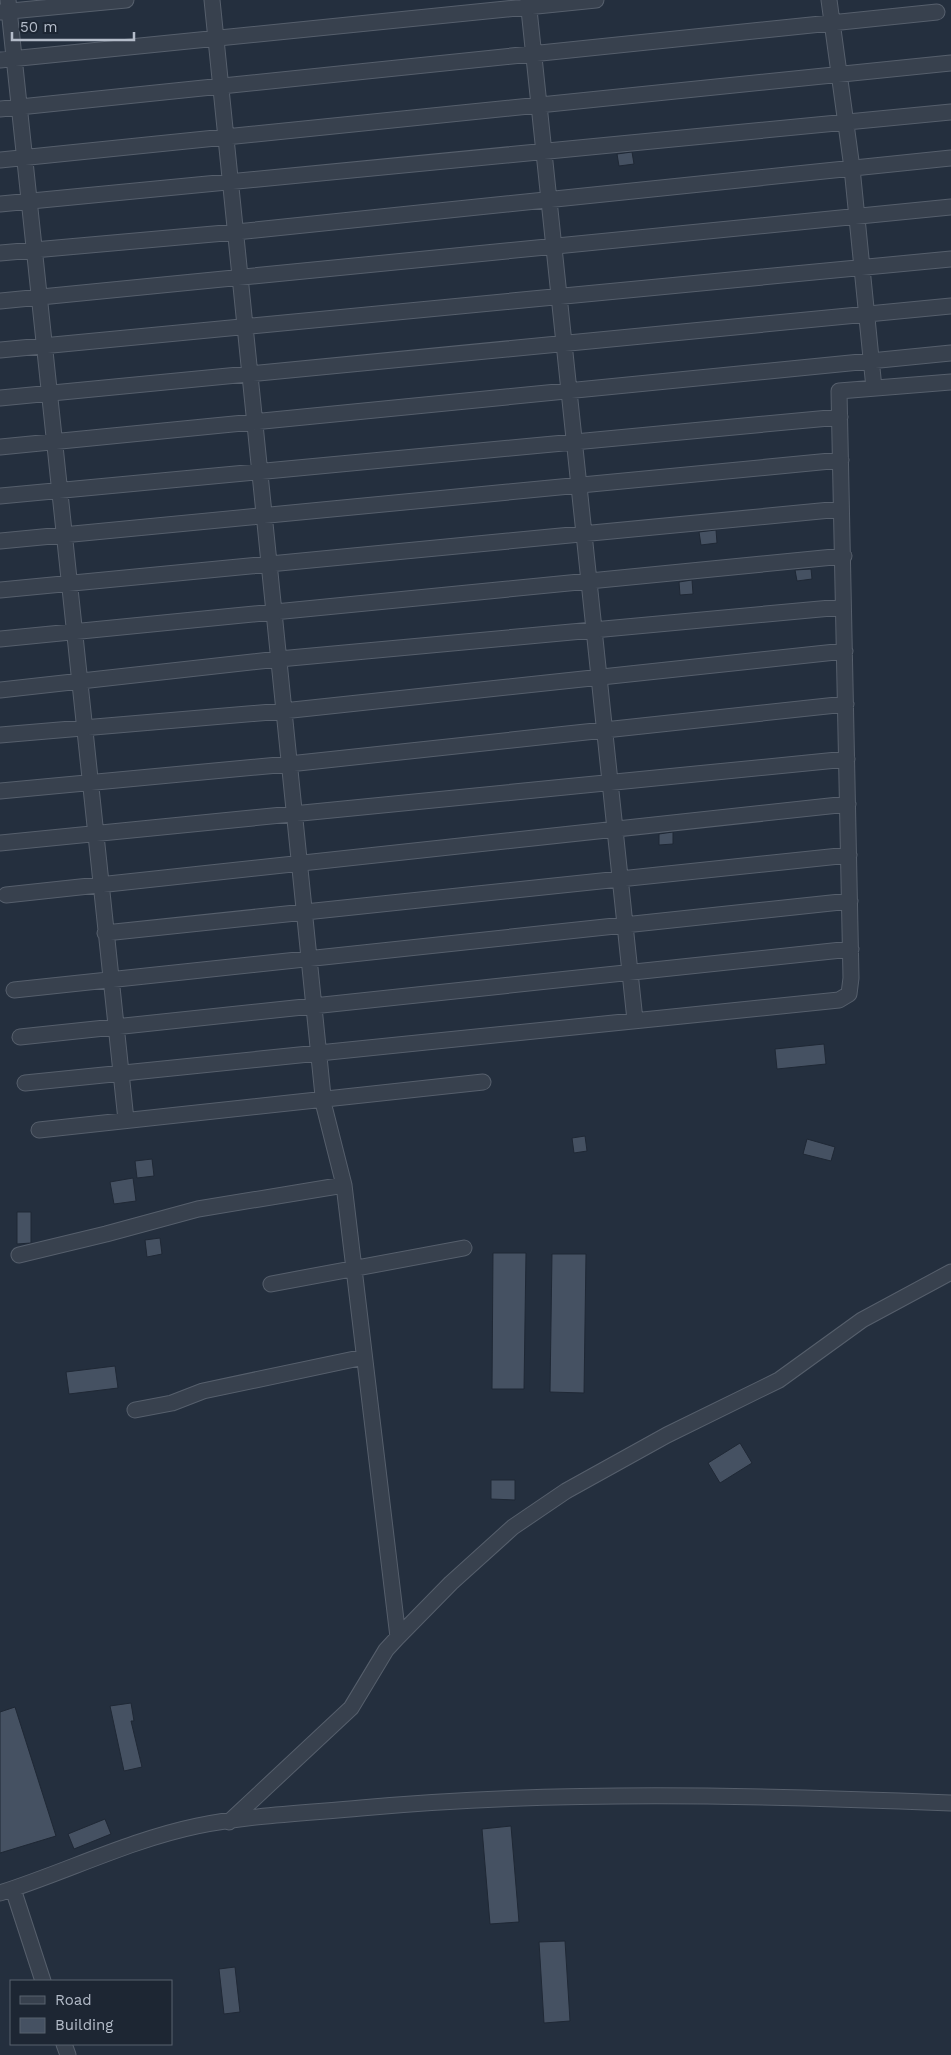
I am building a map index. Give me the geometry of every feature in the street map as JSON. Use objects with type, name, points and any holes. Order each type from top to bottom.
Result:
[{"type":"street","points":[[126,0],[6,8],[7,60],[18,107],[126,1120]]},
{"type":"street","points":[[212,0],[323,1099],[344,1185],[398,1637]]},
{"type":"street","points":[[7,60],[216,39],[528,3],[596,0]]},
{"type":"street","points":[[829,0],[834,24],[852,168],[874,388]]},
{"type":"street","points":[[528,3],[634,1020]]},
{"type":"street","points":[[0,109],[937,12]]},
{"type":"street","points":[[0,160],[951,63]]},
{"type":"street","points":[[0,204],[951,112]]},
{"type":"street","points":[[0,253],[236,232],[951,158]]},
{"type":"street","points":[[0,301],[951,206]]},
{"type":"street","points":[[0,350],[951,259]]},
{"type":"street","points":[[0,398],[951,306]]},
{"type":"street","points":[[0,447],[951,353]]},
{"type":"street","points":[[25,1084],[839,1000],[849,994],[851,949],[842,607],[844,556],[841,509],[839,391],[951,382]]},
{"type":"street","points":[[0,496],[840,417]]},
{"type":"street","points":[[0,541],[841,460]]},
{"type":"street","points":[[0,590],[841,509]]},
{"type":"street","points":[[0,639],[844,556]]},
{"type":"street","points":[[0,690],[279,659],[842,607]]},
{"type":"street","points":[[0,735],[283,711],[844,651]]},
{"type":"street","points":[[0,790],[289,764],[846,704]]},
{"type":"street","points":[[0,843],[847,759]]},
{"type":"street","points":[[6,894],[848,804]]},
{"type":"street","points":[[105,933],[849,855]]},
{"type":"street","points":[[14,990],[850,901]]},
{"type":"street","points":[[20,1037],[851,949]]},
{"type":"street","points":[[39,1130],[484,1082]]},
{"type":"street","points":[[19,1255],[198,1209],[344,1185]]},
{"type":"street","points":[[271,1284],[464,1248]]},
{"type":"street","points":[[228,1822],[351,1708],[386,1650],[451,1583],[514,1527],[566,1492],[667,1435],[779,1380],[862,1320],[951,1272]]},
{"type":"street","points":[[135,1410],[172,1402],[202,1391],[364,1358]]},
{"type":"street","points":[[43,1980],[7,1891],[148,1840],[198,1826],[446,1800],[590,1795],[778,1796],[951,1802]]},
{"type":"building","points":[[632,152],[634,164],[619,166],[617,154]]},
{"type":"building","points":[[716,530],[717,543],[701,545],[699,532]]},
{"type":"building","points":[[811,569],[812,579],[797,581],[795,570]]},
{"type":"building","points":[[692,580],[693,594],[680,595],[679,582]]},
{"type":"building","points":[[673,832],[673,844],[659,845],[659,834]]},
{"type":"building","points":[[824,1044],[826,1064],[777,1069],[775,1049]]},
{"type":"building","points":[[585,1136],[587,1151],[574,1153],[572,1138]]},
{"type":"building","points":[[807,1139],[835,1147],[831,1161],[803,1154]]},
{"type":"building","points":[[152,1159],[154,1176],[137,1178],[135,1161]]},
{"type":"building","points":[[133,1178],[136,1201],[114,1204],[110,1182]]},
{"type":"building","points":[[17,1212],[31,1212],[31,1243],[17,1244]]},
{"type":"building","points":[[160,1238],[162,1254],[147,1257],[145,1240]]},
{"type":"building","points":[[493,1253],[526,1253],[524,1389],[492,1389]]},
{"type":"building","points":[[552,1254],[586,1254],[584,1393],[550,1392]]},
{"type":"building","points":[[115,1366],[118,1388],[69,1394],[66,1372]]},
{"type":"building","points":[[740,1443],[752,1463],[720,1483],[708,1463]]},
{"type":"building","points":[[491,1480],[515,1480],[515,1500],[491,1499]]},
{"type":"building","points":[[131,1703],[134,1721],[131,1721],[142,1767],[124,1771],[110,1706]]},
{"type":"building","points":[[15,1707],[56,1836],[0,1853],[0,1712]]},
{"type":"building","points":[[105,1819],[111,1834],[74,1849],[68,1834]]},
{"type":"building","points":[[511,1826],[519,1922],[490,1924],[482,1829]]},
{"type":"building","points":[[565,1941],[570,2021],[544,2023],[539,1942]]},
{"type":"building","points":[[235,1967],[240,2012],[224,2014],[219,1969]]}]
